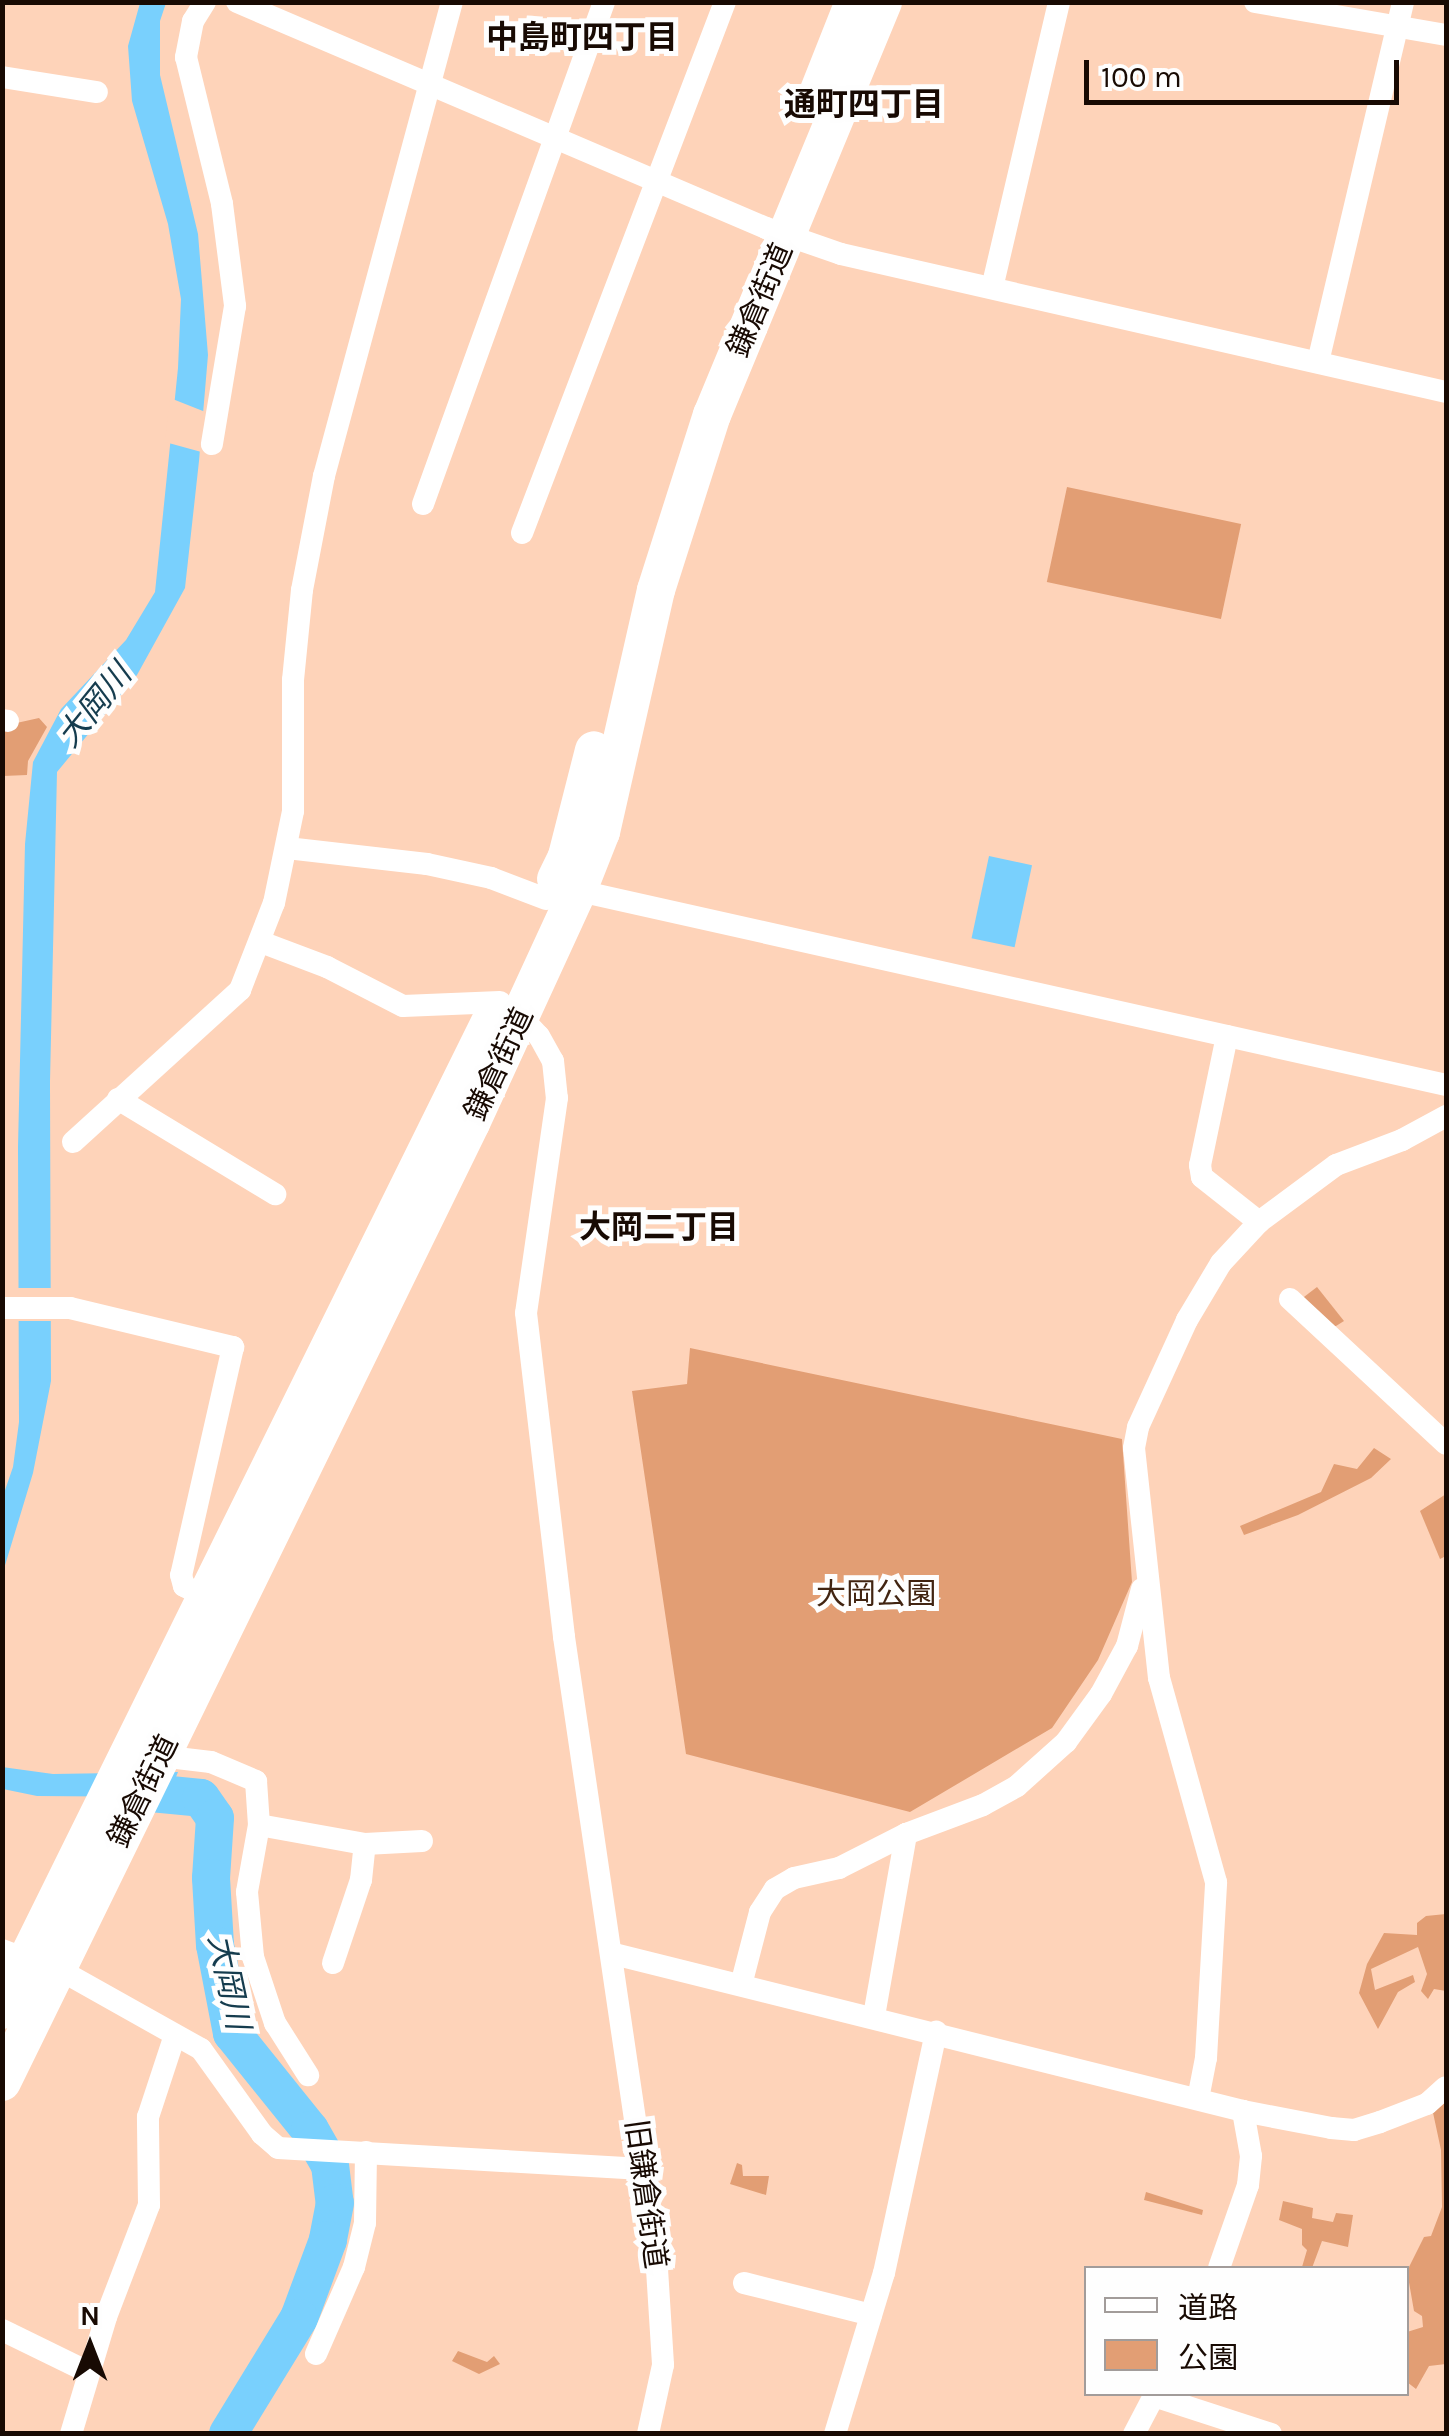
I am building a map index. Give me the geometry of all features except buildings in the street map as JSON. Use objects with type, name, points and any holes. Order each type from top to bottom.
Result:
[{"type":"main road","name":"鎌倉街道","points":[[776,231],[854,2]]},
{"type":"main road","name":"鎌倉街道","points":[[2,2010],[108,1826],[510,1010],[559,892],[636,585],[690,407],[883,2]]},
{"type":"main road","name":"鎌倉街道","points":[[144,1754],[206,1598],[510,1010]]},
{"type":"main road","name":"鎌倉街道","points":[[2,2082],[29,1960]]},
{"type":"street","points":[[205,2],[193,21],[186,57],[222,204],[236,306],[212,444]]},
{"type":"street","points":[[237,2],[776,231],[841,254],[1446,392]]},
{"type":"street","points":[[73,1142],[240,990],[260,942],[287,848],[293,811],[293,680],[300,609],[324,476],[452,2]]},
{"type":"street","points":[[423,504],[604,2]]},
{"type":"street","points":[[522,533],[724,2]]},
{"type":"street","points":[[992,288],[1059,2]]},
{"type":"street","points":[[1255,2],[1446,35]]},
{"type":"street","points":[[1318,362],[1403,2]]},
{"type":"street","points":[[2,77],[97,92]]},
{"type":"street","points":[[287,848],[428,864],[1446,1085]]},
{"type":"street","points":[[260,942],[327,967],[403,1006],[510,1010]]},
{"type":"street","name":"旧鎌倉街道","points":[[510,1010],[539,1036],[553,1061],[557,1098],[526,1313],[564,1637],[614,1954],[664,2346],[648,2434]]},
{"type":"street","points":[[1227,1036],[1200,1165],[1202,1177],[1258,1222]]},
{"type":"street","points":[[118,1099],[275,1194]]},
{"type":"street","points":[[1198,2099],[1206,2058],[1216,1882],[1159,1678],[1134,1448],[1138,1427],[1187,1320],[1221,1263],[1258,1222],[1336,1165],[1402,1140],[1446,1117]]},
{"type":"street","points":[[1290,1299],[1446,1444]]},
{"type":"street","points":[[2,1308],[70,1308],[232,1347],[181,1575],[184,1586],[206,1598]]},
{"type":"street","points":[[741,1985],[760,1912],[775,1889],[794,1878],[840,1868],[906,1834],[983,1805],[1017,1786],[1066,1742],[1102,1694],[1127,1646],[1146,1576]]},
{"type":"street","points":[[144,1754],[211,1762],[256,1782],[259,1825],[248,1892],[252,1957],[275,2023],[308,2075]]},
{"type":"street","points":[[259,1825],[365,1844],[422,1841]]},
{"type":"street","points":[[874,2016],[906,1834]]},
{"type":"street","points":[[333,1963],[361,1880],[365,1844]]},
{"type":"street","points":[[614,1954],[1244,2111],[1354,2130],[1427,2104],[1446,2087]]},
{"type":"street","points":[[29,1960],[201,2050],[262,2134],[278,2148],[642,2169]]},
{"type":"street","points":[[835,2434],[871,2315],[936,2032]]},
{"type":"street","points":[[70,2434],[88,2372],[149,2205],[148,2117],[175,2034]]},
{"type":"street","points":[[1220,2266],[1248,2186],[1251,2156],[1244,2111]]},
{"type":"street","points":[[316,2354],[360,2242],[369,2183],[360,2152]]},
{"type":"street","points":[[744,2283],[871,2315]]},
{"type":"street","points":[[2,2330],[88,2372]]},
{"type":"street","points":[[1134,2434],[1153,2396]]},
{"type":"street","points":[[1157,2396],[1271,2434]]},
{"type":"green space","points":[[1067,487],[1241,524],[1221,619],[1047,582]]},
{"type":"green space","points":[[39,718],[47,727],[28,761],[27,775],[3,776],[3,726]]},
{"type":"green space","points":[[1317,1287],[1344,1321],[1327,1327],[1300,1300]]},
{"type":"green space","name":"大岡公園","points":[[690,1348],[1122,1439],[1132,1582],[1098,1660],[1052,1728],[910,1812],[686,1754],[632,1391],[687,1384]]},
{"type":"green space","points":[[1374,1448],[1391,1459],[1371,1478],[1298,1515],[1244,1535],[1240,1526],[1321,1492],[1334,1464],[1357,1469]]},
{"type":"green space","points":[[1446,1494],[1446,1556],[1440,1559],[1420,1511]]},
{"type":"green space","points":[[1446,1914],[1446,1991],[1434,1989],[1428,1999],[1421,1991],[1427,1974],[1418,1947],[1371,1969],[1375,1990],[1413,1975],[1415,1982],[1398,1992],[1378,2029],[1359,1993],[1367,1964],[1384,1933],[1417,1935],[1417,1923],[1426,1916]]},
{"type":"green space","points":[[1446,2097],[1446,2364],[1429,2366],[1416,2389],[1409,2384],[1409,2331],[1423,2327],[1422,2316],[1414,2311],[1409,2267],[1424,2237],[1431,2236],[1442,2207],[1441,2150],[1432,2108]]},
{"type":"green space","points":[[737,2163],[742,2165],[743,2176],[769,2176],[766,2195],[730,2184]]},
{"type":"green space","points":[[1146,2192],[1203,2210],[1202,2215],[1144,2200]]},
{"type":"green space","points":[[1283,2201],[1313,2208],[1312,2218],[1333,2222],[1336,2213],[1353,2215],[1348,2247],[1322,2241],[1313,2266],[1302,2266],[1307,2250],[1302,2245],[1302,2229],[1279,2220]]},
{"type":"green space","points":[[458,2351],[487,2362],[494,2356],[500,2364],[479,2374],[452,2361]]},
{"type":"water","points":[[140,3],[166,3],[160,21],[160,75],[198,234],[208,355],[199,461],[185,588],[137,675],[57,772],[50,1082],[51,1381],[33,1473],[3,1572],[3,1496],[13,1467],[19,1422],[18,1147],[25,844],[33,762],[61,709],[126,640],[155,592],[178,368],[181,299],[168,224],[132,101],[128,46]]},
{"type":"water","points":[[989,856],[1032,865],[1015,947],[972,938]]},
{"type":"water","points":[[2,1767],[53,1774],[178,1772],[168,1797],[37,1796],[3,1789]]},
{"type":"pier","points":[[170,398],[208,413],[205,453],[165,442]]},
{"type":"pier","points":[[15,1288],[57,1288],[57,1321],[15,1321]]},
{"type":"waterway","name":"大岡川","points":[[120,1790],[201,1798],[215,1818],[211,1878],[215,1945],[232,2033],[310,2130],[330,2165],[335,2203],[328,2240],[299,2318],[228,2434]]},
{"type":"district","name":"中島町四丁目","points":[[582,38]]},
{"type":"district","name":"通町四丁目","points":[[864,105]]},
{"type":"district","name":"大岡二丁目","points":[[659,1228]]}]
